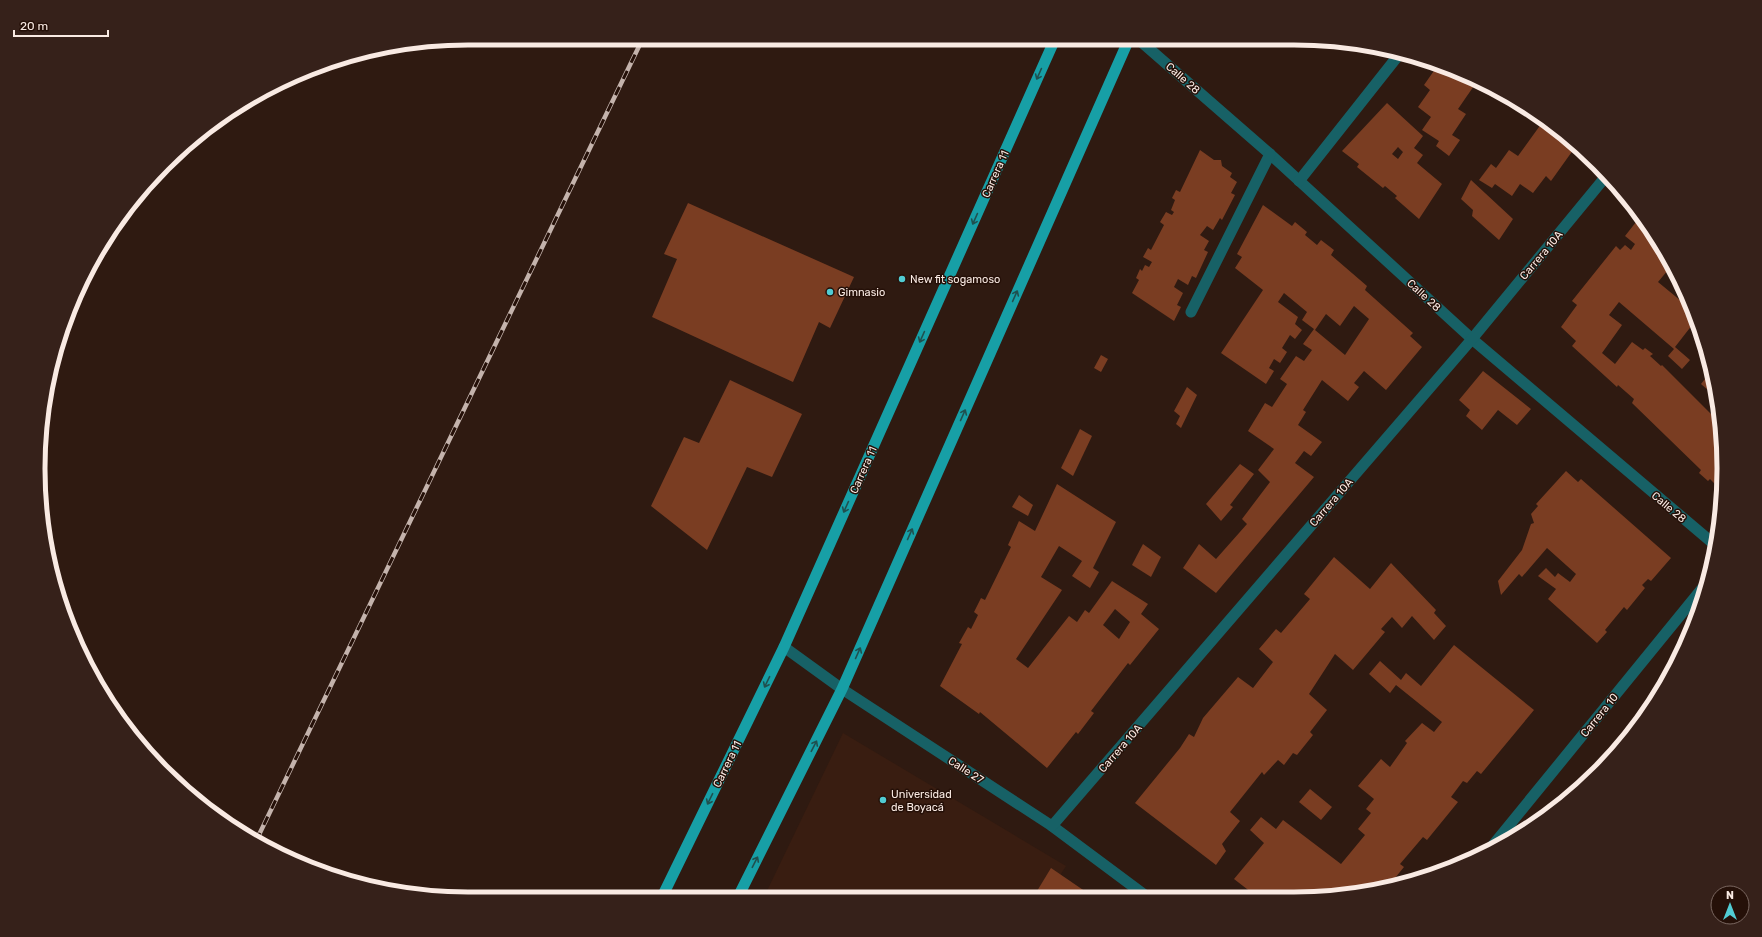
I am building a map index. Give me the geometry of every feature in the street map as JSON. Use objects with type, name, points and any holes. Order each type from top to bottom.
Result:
[{"type":"main road","name":"Carrera 11","points":[[664,892],[784,647],[1052,45]]},
{"type":"main road","points":[[740,892],[842,689],[1126,45]]},
{"type":"street","name":"Calle 28","points":[[1145,45],[1270,154],[1472,339],[1710,541]]},
{"type":"street","points":[[1299,181],[1397,58]]},
{"type":"street","points":[[1191,312],[1270,154]]},
{"type":"street","name":"Carrera 10A","points":[[1052,826],[1472,339],[1603,180]]},
{"type":"street","name":"Carrera 10","points":[[1498,839],[1699,593]]},
{"type":"street","name":"Calle 27","points":[[784,647],[842,689],[1052,826],[1141,892]]},
{"type":"shaded area","name":"Universidad de Boyacá","points":[[843,733],[1066,866],[1050,892],[766,892]]},
{"type":"building","points":[[1435,69],[1474,86],[1458,109],[1466,114],[1452,135],[1460,140],[1449,156],[1436,146],[1439,141],[1422,130],[1431,117],[1418,107],[1430,90],[1424,85]]},
{"type":"building","points":[[1387,103],[1423,136],[1414,148],[1423,155],[1417,163],[1442,184],[1419,219],[1395,198],[1397,196],[1385,186],[1383,188],[1357,167],[1359,164],[1342,151]],"holes":[[[1398,147],[1403,152],[1398,159],[1392,154]]]},
{"type":"building","points":[[1540,125],[1573,150],[1551,181],[1546,176],[1533,193],[1520,184],[1512,196],[1495,184],[1492,188],[1479,180],[1491,164],[1496,168],[1509,150],[1518,156]]},
{"type":"building","points":[[1200,150],[1214,160],[1221,160],[1222,166],[1232,173],[1230,177],[1237,182],[1231,193],[1235,195],[1222,220],[1220,218],[1213,230],[1207,226],[1200,235],[1209,241],[1204,250],[1208,252],[1196,278],[1192,276],[1188,285],[1178,279],[1174,287],[1183,293],[1177,305],[1181,307],[1174,321],[1132,293],[1139,280],[1136,278],[1140,269],[1142,271],[1145,265],[1149,267],[1152,262],[1143,257],[1148,248],[1151,250],[1164,225],[1160,222],[1166,212],[1172,215],[1174,212],[1171,210],[1175,200],[1172,198],[1176,190],[1180,192]]},
{"type":"building","points":[[1471,180],[1513,219],[1499,240],[1472,216],[1473,210],[1461,199]]},
{"type":"building","points":[[688,203],[854,277],[830,328],[819,322],[793,382],[652,317],[677,259],[664,254]]},
{"type":"building","points":[[1263,205],[1292,226],[1295,222],[1307,232],[1305,235],[1317,245],[1321,240],[1334,250],[1331,255],[1367,286],[1365,290],[1413,333],[1410,336],[1422,347],[1386,390],[1364,371],[1354,383],[1359,387],[1348,401],[1322,380],[1303,410],[1306,412],[1298,425],[1322,442],[1311,456],[1304,451],[1295,463],[1314,477],[1216,593],[1183,568],[1199,544],[1216,559],[1247,524],[1242,519],[1270,482],[1258,470],[1274,449],[1248,431],[1265,403],[1272,407],[1287,384],[1280,379],[1296,356],[1304,361],[1312,350],[1303,344],[1314,329],[1302,320],[1307,312],[1284,293],[1278,302],[1298,317],[1295,324],[1302,330],[1295,339],[1290,335],[1282,348],[1287,352],[1280,363],[1274,359],[1269,368],[1274,371],[1266,384],[1221,353],[1263,290],[1235,268],[1242,257],[1237,254]],"holes":[[[1354,306],[1369,319],[1345,355],[1315,330],[1326,314],[1340,326]]]},
{"type":"building","points":[[1637,221],[1646,233],[1667,271],[1658,282],[1684,303],[1685,306],[1692,325],[1675,347],[1690,360],[1682,369],[1668,356],[1674,349],[1619,302],[1609,315],[1622,325],[1602,353],[1615,364],[1632,342],[1643,350],[1645,348],[1653,354],[1650,356],[1661,366],[1662,365],[1713,416],[1716,441],[1716,485],[1710,479],[1708,481],[1699,473],[1701,470],[1632,403],[1634,399],[1618,385],[1617,387],[1572,346],[1576,341],[1561,327],[1577,305],[1572,301],[1616,246],[1620,250],[1625,245],[1631,250],[1635,244],[1625,236]]},
{"type":"building","points":[[1101,355],[1108,359],[1101,372],[1094,368]]},
{"type":"building","points":[[1483,371],[1531,409],[1517,425],[1498,410],[1482,430],[1466,416],[1470,410],[1459,400]]},
{"type":"building","points":[[1707,376],[1710,392],[1701,384]]},
{"type":"building","points":[[730,380],[802,414],[772,477],[747,467],[707,550],[651,506],[684,437],[699,443]]},
{"type":"building","points":[[1187,387],[1197,395],[1181,428],[1176,424],[1180,416],[1174,411]]},
{"type":"building","points":[[1080,429],[1092,436],[1073,476],[1061,468]]},
{"type":"building","points":[[1240,464],[1254,474],[1230,505],[1233,507],[1221,521],[1206,504]]},
{"type":"building","points":[[1566,471],[1578,482],[1581,479],[1671,558],[1651,581],[1648,579],[1642,585],[1645,588],[1627,610],[1624,607],[1605,630],[1607,632],[1597,643],[1548,599],[1556,589],[1538,576],[1546,568],[1555,577],[1558,573],[1570,582],[1576,574],[1547,548],[1522,577],[1519,574],[1501,595],[1498,581],[1522,550],[1531,524],[1534,523],[1531,514],[1538,506],[1536,504]]},
{"type":"building","points":[[1057,484],[1116,522],[1093,568],[1099,572],[1090,588],[1072,576],[1082,561],[1059,546],[1041,577],[1062,590],[1016,659],[1028,668],[1069,616],[1077,622],[1085,610],[1089,613],[1112,581],[1148,604],[1141,614],[1159,629],[1130,665],[1128,663],[1091,711],[1094,713],[1078,734],[1076,732],[1047,768],[980,712],[979,714],[940,686],[962,644],[959,643],[968,627],[971,629],[978,615],[974,612],[981,598],[985,600],[1011,547],[1008,545],[1019,521],[1035,531]],"holes":[[[1115,609],[1130,622],[1119,639],[1103,625]]]},
{"type":"building","points":[[1019,495],[1033,505],[1028,516],[1012,507]]},
{"type":"building","points":[[1143,544],[1161,557],[1151,577],[1132,565]]},
{"type":"building","points":[[1334,557],[1370,589],[1391,563],[1436,610],[1434,613],[1446,626],[1434,640],[1412,616],[1402,628],[1392,617],[1381,629],[1385,632],[1353,670],[1335,654],[1309,694],[1327,710],[1310,732],[1313,735],[1297,755],[1293,753],[1284,765],[1278,760],[1264,775],[1262,772],[1230,812],[1240,821],[1222,844],[1226,851],[1216,865],[1135,803],[1180,748],[1189,734],[1194,737],[1203,718],[1238,677],[1253,688],[1273,662],[1259,649],[1276,629],[1281,633],[1310,599],[1304,594]]},
{"type":"building","points":[[1454,645],[1534,710],[1481,774],[1477,771],[1467,783],[1463,781],[1451,797],[1458,802],[1427,840],[1423,837],[1400,864],[1404,867],[1393,880],[1376,884],[1321,891],[1251,892],[1234,879],[1264,843],[1250,830],[1261,817],[1276,829],[1283,820],[1341,864],[1365,835],[1358,829],[1371,813],[1366,809],[1374,799],[1358,786],[1381,759],[1390,767],[1407,743],[1405,741],[1422,723],[1434,732],[1442,722],[1396,685],[1390,693],[1369,674],[1380,661],[1401,680],[1406,673],[1421,686]]},
{"type":"building","points":[[1310,789],[1332,807],[1321,820],[1299,802]]},
{"type":"building","points":[[1051,868],[1086,892],[1036,892]]},
{"type":"railway","points":[[259,836],[640,45]]},
{"type":"place","name":"New fit sogamoso","points":[[902,279]]},
{"type":"place","name":"Gimnasio","points":[[830,292]]},
{"type":"place","name":"Universidad de Boyacá","points":[[883,800]]}]
